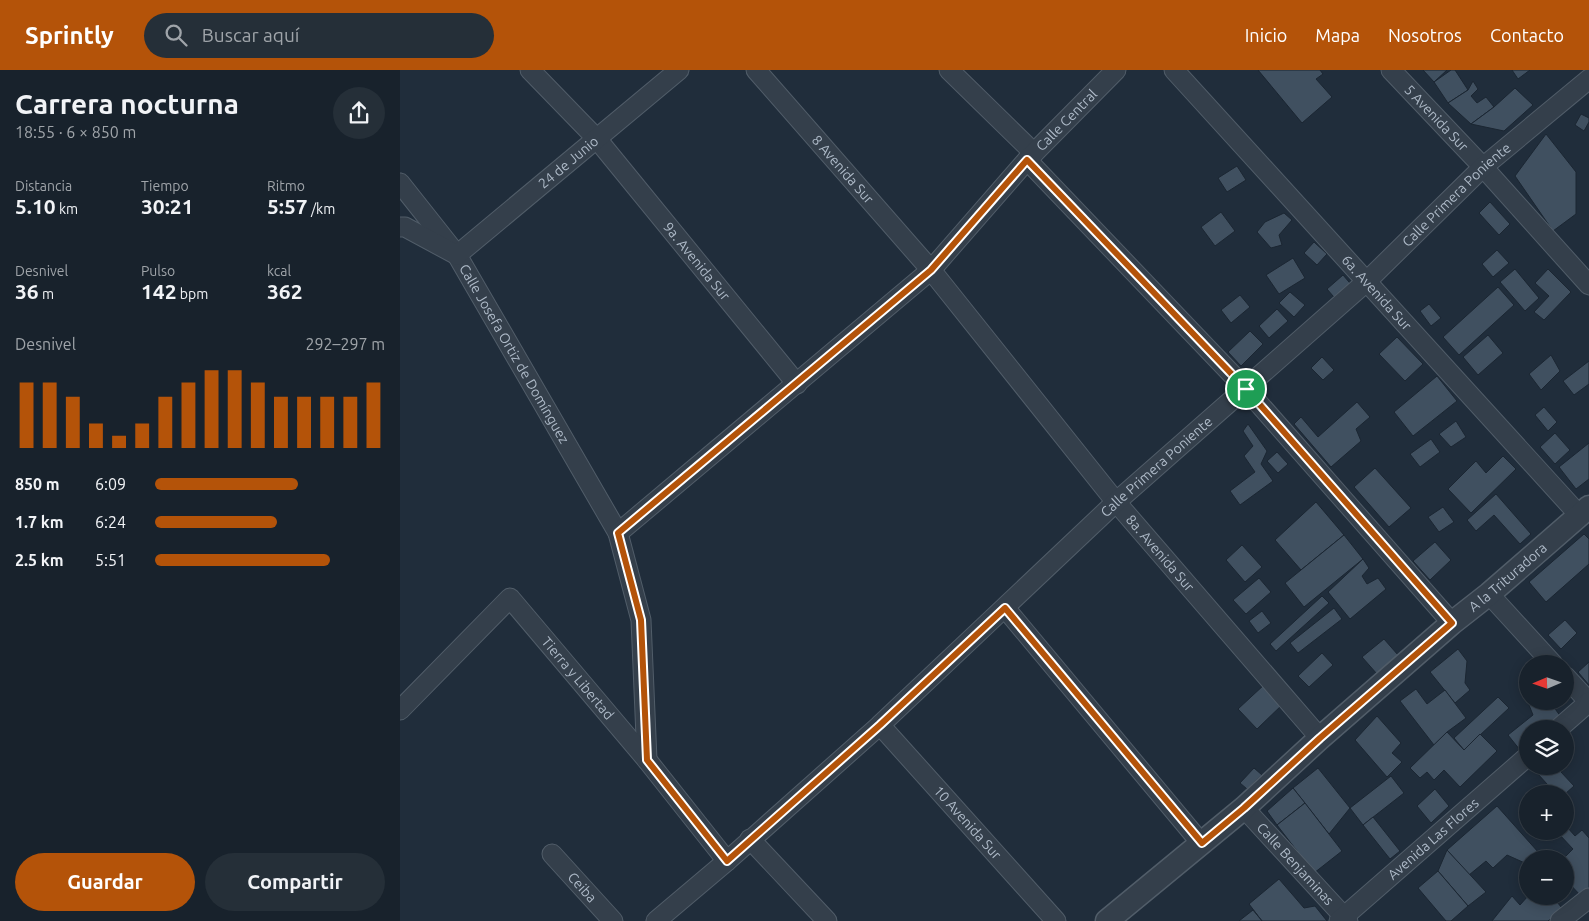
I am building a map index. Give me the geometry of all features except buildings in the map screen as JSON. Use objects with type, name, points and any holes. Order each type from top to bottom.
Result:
[{"type":"street","name":"9a. Avenida Sur","points":[[530,70],[597,139],[797,384]]},
{"type":"street","name":"24 de Junio","points":[[457,255],[679,70]]},
{"type":"street","name":"8 Avenida Sur","points":[[756,70],[931,270]]},
{"type":"street","points":[[949,70],[1246,389],[1452,623]]},
{"type":"street","name":"Calle Central","points":[[618,533],[931,270],[1030,156],[1116,70]]},
{"type":"street","name":"6a. Avenida Sur","points":[[1174,70],[1366,282],[1584,511]]},
{"type":"street","name":"5 Avenida Sur","points":[[1391,70],[1483,167],[1589,285]]},
{"type":"street","name":"Calle Primera Poniente","points":[[656,921],[727,861],[880,725],[1116,502],[1366,282],[1483,167],[1589,80]]},
{"type":"street","name":"Calle Josefa Ortiz de Domínguez","points":[[400,183],[457,255],[618,533],[641,620],[647,760]]},
{"type":"street","points":[[400,227],[405,227],[457,255]]},
{"type":"street","name":"8a. Avenida Sur","points":[[931,270],[1116,502],[1320,738]]},
{"type":"street","name":"A la Trituradora","points":[[1108,921],[1244,808],[1320,738],[1584,511]]},
{"type":"street","points":[[1489,594],[1545,655]]},
{"type":"street","name":"Tierra y Libertad","points":[[400,710],[510,598],[647,760],[727,861]]},
{"type":"street","points":[[1005,608],[1202,843]]},
{"type":"street","points":[[1568,720],[1589,702],[1574,686]]},
{"type":"street","name":"10 Avenida Sur","points":[[880,725],[1056,921]]},
{"type":"street","name":"Avenida Las Flores","points":[[1344,920],[1519,764]]},
{"type":"street","name":"Calle Benjaminas","points":[[1244,808],[1344,920]]},
{"type":"street","points":[[750,839],[827,921]]},
{"type":"street","name":"Ceiba","points":[[552,854],[612,921]]},
{"type":"street","points":[[1560,921],[1589,898]]},
{"type":"route","points":[[1027,160],[1246,389],[1452,623],[1202,843],[1005,608],[880,725],[727,861],[647,760],[641,620],[618,533],[931,270],[1027,160]]}]
